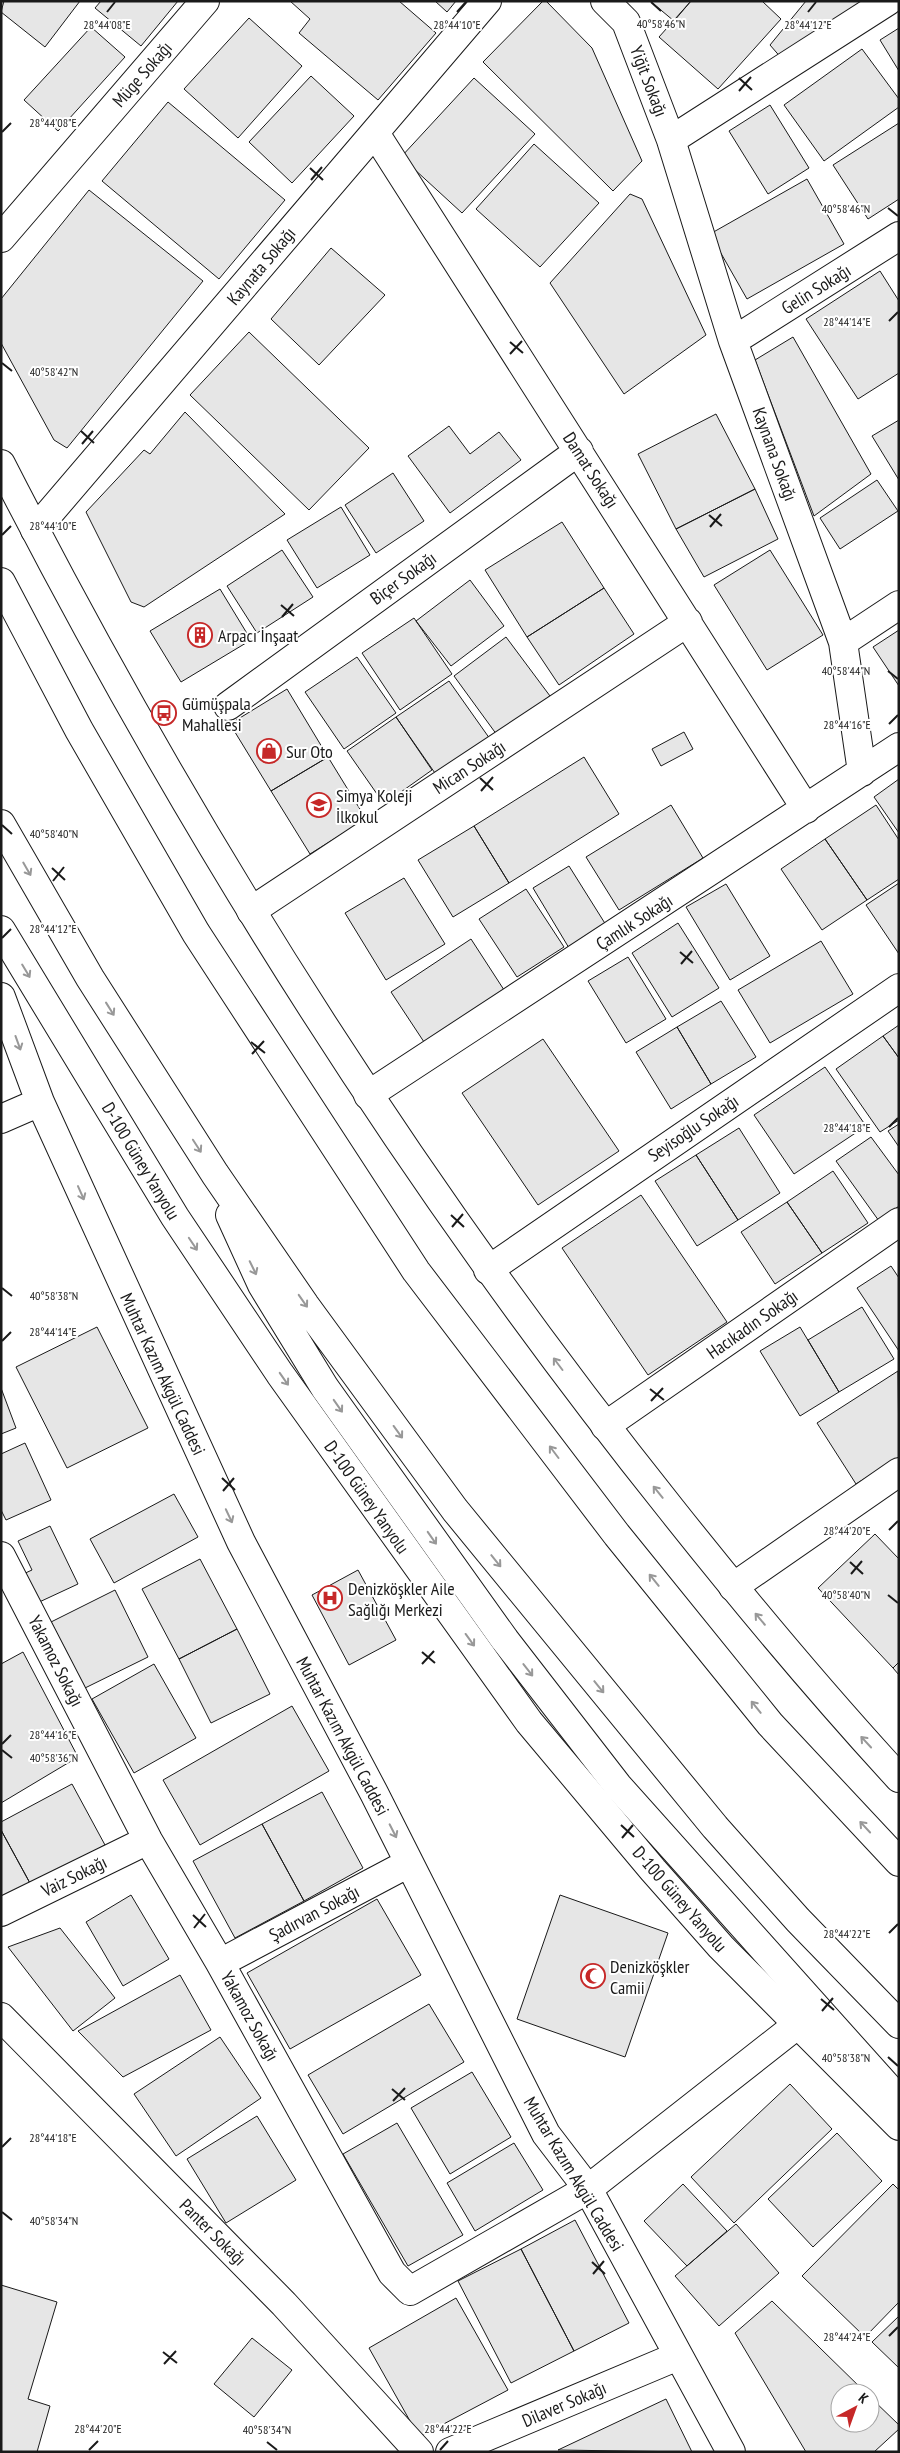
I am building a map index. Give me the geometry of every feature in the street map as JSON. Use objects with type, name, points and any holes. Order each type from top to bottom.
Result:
[{"type":"main road","name":"Müge Sokağı","points":[[1,238],[205,1]]},
{"type":"main road","name":"Kaynata Sokağı","points":[[35,530],[487,1]]},
{"type":"main road","name":"Yiğit Sokağı","points":[[605,1],[626,22],[671,140]]},
{"type":"main road","points":[[671,140],[888,1]]},
{"type":"main road","name":"Damat Sokağı","points":[[374,132],[579,450],[806,809]]},
{"type":"main road","name":"Kaynana Sokağı","points":[[671,140],[734,341],[843,642],[862,772]]},
{"type":"main road","name":"Gelin Sokağı","points":[[734,341],[899,236]]},
{"type":"main road","name":"Biçer Sokağı","points":[[228,706],[579,450]]},
{"type":"main road","points":[[1,464],[143,727],[251,911],[368,1096],[488,1270],[605,1426],[733,1587],[838,1712],[899,1778]]},
{"type":"main road","points":[[1,582],[79,730],[196,933],[416,1271],[617,1535],[758,1708],[899,1862]]},
{"type":"main road","points":[[843,642],[899,605]]},
{"type":"main road","name":"Mican Sokağı","points":[[251,911],[688,622]]},
{"type":"main road","name":"Çamlık Sokağı","points":[[368,1096],[899,747]]},
{"type":"main road","points":[[1,824],[90,978],[215,1174],[305,1305],[455,1510],[715,1827],[798,1920],[899,2024]]},
{"type":"main road","name":"D-100 Güney Yanyolu","points":[[1,930],[175,1217],[280,1374],[529,1722],[653,1870],[721,1946],[797,2025],[899,2126]]},
{"type":"main road","name":"Seyisoğlu Sokağı","points":[[488,1270],[899,988]]},
{"type":"main road","name":"Muhtar Kazım Akgül Caddesi","points":[[1,997],[40,1102],[241,1542],[409,1863],[546,2134],[588,2189],[731,2452]]},
{"type":"main road","points":[[1,1119],[40,1102]]},
{"type":"main road","points":[[215,1174],[235,1229],[262,1286],[325,1388],[505,1640],[618,1786],[899,2100]]},
{"type":"main road","name":"Hacıkadın Sokağı","points":[[605,1426],[899,1222]]},
{"type":"main road","points":[[733,1587],[899,1472]]},
{"type":"main road","name":"Yakamoz Sokağı","points":[[1,1556],[148,1840],[220,1962],[392,2273],[410,2291],[588,2189]]},
{"type":"main road","name":"Vaiz Sokağı","points":[[1,1912],[148,1840]]},
{"type":"main road","name":"Şadırvan Sokağı","points":[[220,1962],[409,1863]]},
{"type":"main road","name":"Panter Sokağı","points":[[1,2017],[284,2304],[419,2452]]},
{"type":"main road","points":[[588,2189],[797,2025]]},
{"type":"main road","name":"Dilaver Sokağı","points":[[450,2452],[678,2356]]},
{"type":"building","points":[[4,1],[80,1],[45,47],[1,12]]},
{"type":"building","points":[[101,1],[178,1],[141,46],[95,8]]},
{"type":"building","points":[[290,1],[399,1],[436,33],[378,100],[299,33],[310,19]]},
{"type":"building","points":[[435,1],[456,1],[447,12]]},
{"type":"building","points":[[543,1],[546,1],[592,48],[642,161],[613,191],[483,62]]},
{"type":"building","points":[[650,1],[691,1],[674,21]]},
{"type":"building","points":[[691,1],[762,1],[781,19],[718,89],[659,37]]},
{"type":"building","points":[[806,1],[871,1],[783,60],[770,45]]},
{"type":"building","points":[[249,18],[302,66],[238,138],[184,89]]},
{"type":"building","points":[[91,27],[125,57],[58,131],[24,100]]},
{"type":"building","points":[[899,28],[899,71],[880,40]]},
{"type":"building","points":[[862,49],[899,99],[899,107],[824,161],[784,105]]},
{"type":"building","points":[[311,76],[354,116],[292,183],[249,142]]},
{"type":"building","points":[[474,78],[535,134],[462,213],[401,157]]},
{"type":"building","points":[[168,102],[285,200],[219,279],[102,181]]},
{"type":"building","points":[[770,105],[809,168],[768,194],[729,131]]},
{"type":"building","points":[[899,123],[899,199],[868,219],[833,165]]},
{"type":"building","points":[[534,144],[599,203],[540,267],[476,209]]},
{"type":"building","points":[[807,179],[844,244],[747,299],[710,234]]},
{"type":"building","points":[[89,190],[203,281],[67,448],[54,440],[1,343],[1,299]]},
{"type":"building","points":[[630,194],[642,199],[706,335],[624,394],[550,283]]},
{"type":"building","points":[[331,248],[385,295],[319,365],[271,319]]},
{"type":"building","points":[[880,271],[899,301],[899,373],[858,399],[806,319]]},
{"type":"building","points":[[249,332],[369,448],[309,510],[190,395]]},
{"type":"building","points":[[793,337],[871,474],[814,516],[755,360]]},
{"type":"building","points":[[185,412],[285,514],[144,607],[131,602],[86,512],[144,450],[150,454]]},
{"type":"building","points":[[716,414],[755,489],[676,529],[638,454]]},
{"type":"building","points":[[899,420],[899,480],[872,436]]},
{"type":"building","points":[[449,426],[470,454],[499,432],[521,460],[450,513],[408,456]]},
{"type":"building","points":[[393,473],[424,521],[376,553],[345,505]]},
{"type":"building","points":[[877,480],[898,511],[840,549],[820,518]]},
{"type":"building","points":[[755,489],[778,539],[704,577],[676,529]]},
{"type":"building","points":[[341,507],[370,555],[317,588],[287,540]]},
{"type":"building","points":[[562,522],[604,588],[527,637],[485,570]]},
{"type":"building","points":[[282,550],[313,597],[257,633],[227,586]]},
{"type":"building","points":[[770,550],[823,635],[767,670],[714,585]]},
{"type":"building","points":[[470,580],[504,626],[451,666],[416,621]]},
{"type":"building","points":[[604,588],[634,634],[559,685],[527,637]]},
{"type":"building","name":"Arpacı İnşaat","points":[[220,589],[251,640],[181,682],[150,631]]},
{"type":"building","points":[[414,618],[452,674],[400,710],[362,653]]},
{"type":"building","points":[[899,630],[899,686],[873,647]]},
{"type":"building","points":[[506,637],[550,696],[497,735],[454,676]]},
{"type":"building","points":[[357,657],[396,713],[344,749],[305,692]]},
{"type":"building","points":[[449,681],[490,739],[437,776],[396,717]]},
{"type":"building","points":[[287,689],[328,757],[271,791],[230,724]]},
{"type":"building","points":[[396,717],[432,770],[384,804],[347,751]]},
{"type":"building","points":[[684,732],[693,749],[661,766],[652,749]]},
{"type":"building","name":"Simya Koleji İlkokul","points":[[328,757],[366,819],[310,854],[271,791]]},
{"type":"building","points":[[584,757],[619,814],[509,883],[474,826]]},
{"type":"building","points":[[899,779],[899,833],[874,797]]},
{"type":"building","points":[[671,805],[703,858],[619,910],[586,857]]},
{"type":"building","points":[[876,805],[899,840],[899,879],[867,900],[825,839]]},
{"type":"building","points":[[474,826],[509,883],[453,917],[418,860]]},
{"type":"building","points":[[825,839],[867,900],[822,930],[781,869]]},
{"type":"building","points":[[569,866],[606,925],[569,948],[533,888]]},
{"type":"building","points":[[404,878],[445,944],[386,980],[345,913]]},
{"type":"building","points":[[899,883],[899,954],[866,905]]},
{"type":"building","points":[[726,884],[770,956],[730,980],[686,907]]},
{"type":"building","points":[[526,889],[564,947],[517,977],[479,919]]},
{"type":"building","points":[[678,923],[719,988],[672,1017],[632,953]]},
{"type":"building","points":[[471,939],[506,993],[426,1045],[391,992]]},
{"type":"building","points":[[821,941],[853,994],[770,1043],[738,990]]},
{"type":"building","points":[[628,957],[666,1019],[626,1043],[588,981]]},
{"type":"building","points":[[721,1001],[756,1057],[711,1084],[677,1027]]},
{"type":"building","points":[[899,1025],[899,1058],[883,1036]]},
{"type":"building","points":[[677,1027],[711,1084],[671,1109],[636,1052]]},
{"type":"building","points":[[883,1036],[899,1058],[899,1120],[880,1132],[836,1069]]},
{"type":"building","points":[[543,1039],[619,1151],[538,1205],[462,1093]]},
{"type":"building","points":[[825,1067],[866,1126],[794,1174],[754,1115]]},
{"type":"building","points":[[899,1124],[899,1147],[888,1131]]},
{"type":"building","points":[[739,1128],[780,1193],[738,1220],[696,1155]]},
{"type":"building","points":[[871,1137],[899,1175],[899,1206],[879,1221],[836,1161]]},
{"type":"building","points":[[696,1155],[738,1220],[697,1246],[655,1181]]},
{"type":"building","points":[[833,1171],[868,1223],[822,1253],[787,1202]]},
{"type":"building","points":[[641,1195],[727,1322],[648,1375],[562,1248]]},
{"type":"building","points":[[787,1202],[822,1253],[775,1284],[741,1232]]},
{"type":"building","points":[[891,1266],[899,1278],[899,1351],[857,1288]]},
{"type":"building","points":[[862,1307],[894,1359],[839,1392],[808,1340]]},
{"type":"building","points":[[97,1327],[148,1428],[67,1468],[16,1367]]},
{"type":"building","points":[[800,1327],[839,1392],[800,1416],[760,1351]]},
{"type":"building","points":[[898,1371],[899,1457],[856,1484],[817,1423]]},
{"type":"building","points":[[1,1388],[16,1428],[1,1434]]},
{"type":"building","points":[[25,1443],[51,1500],[6,1520],[1,1510],[1,1454]]},
{"type":"building","points":[[174,1494],[198,1537],[114,1583],[90,1539]]},
{"type":"building","points":[[50,1526],[78,1584],[35,1604],[21,1575],[32,1570],[18,1541]]},
{"type":"building","points":[[875,1534],[899,1559],[899,1662],[893,1668],[818,1588]]},
{"type":"building","points":[[200,1559],[237,1629],[179,1659],[142,1589]]},
{"type":"building","points":[[358,1570],[396,1640],[349,1665],[312,1595]]},
{"type":"building","points":[[115,1590],[148,1657],[85,1688],[51,1622]]},
{"type":"building","points":[[237,1629],[270,1694],[211,1723],[179,1659]]},
{"type":"building","points":[[23,1652],[78,1757],[1,1803],[1,1664]]},
{"type":"building","points":[[899,1662],[899,1675],[893,1668]]},
{"type":"building","points":[[154,1664],[196,1738],[134,1773],[92,1699]]},
{"type":"building","points":[[292,1706],[329,1771],[200,1845],[163,1780]]},
{"type":"building","points":[[72,1784],[105,1845],[31,1885],[1,1830],[1,1822]]},
{"type":"building","points":[[322,1792],[363,1868],[304,1901],[262,1824]]},
{"type":"building","points":[[262,1824],[304,1901],[235,1938],[193,1861]]},
{"type":"building","points":[[1,1830],[31,1885],[1,1901]]},
{"type":"building","points":[[131,1895],[169,1959],[123,1986],[86,1922]]},
{"type":"building","name":"Denizköşkler Camii","points":[[560,1895],[668,1933],[625,2057],[517,2019]]},
{"type":"building","points":[[377,1899],[421,1975],[290,2049],[247,1973]]},
{"type":"building","points":[[60,1928],[115,1998],[73,2031],[8,1947]]},
{"type":"building","points":[[180,1975],[211,2030],[123,2077],[78,2031]]},
{"type":"building","points":[[429,2004],[464,2062],[343,2134],[308,2075]]},
{"type":"building","points":[[220,2037],[261,2098],[176,2156],[134,2094]]},
{"type":"building","points":[[472,2072],[511,2137],[450,2174],[411,2108]]},
{"type":"building","points":[[790,2084],[832,2129],[734,2223],[691,2177]]},
{"type":"building","points":[[257,2116],[296,2180],[226,2223],[187,2159]]},
{"type":"building","points":[[397,2123],[463,2235],[408,2266],[343,2154]]},
{"type":"building","points":[[837,2133],[882,2181],[813,2247],[768,2199]]},
{"type":"building","points":[[514,2143],[543,2190],[475,2231],[447,2183]]},
{"type":"building","points":[[683,2184],[727,2231],[687,2266],[644,2221]]},
{"type":"building","points":[[893,2184],[899,2190],[899,2302],[865,2337],[802,2276]]},
{"type":"building","points":[[575,2220],[629,2323],[574,2351],[521,2249]]},
{"type":"building","points":[[736,2224],[779,2273],[719,2326],[675,2276]]},
{"type":"building","points":[[521,2249],[574,2351],[511,2383],[458,2281]]},
{"type":"building","points":[[1,2285],[57,2302],[28,2399],[50,2406],[37,2452],[1,2452]]},
{"type":"building","points":[[456,2298],[508,2390],[419,2437],[369,2348]]},
{"type":"building","points":[[772,2301],[856,2383],[830,2383],[830,2433],[880,2433],[880,2407],[899,2425],[899,2429],[874,2452],[806,2452],[735,2333]]},
{"type":"building","points":[[899,2316],[899,2368],[872,2342]]},
{"type":"building","points":[[252,2338],[292,2370],[254,2417],[214,2384]]},
{"type":"building","points":[[666,2399],[692,2452],[558,2450]]},
{"type":"place","name":"Arpacı İnşaat","points":[[200,635]]},
{"type":"place","name":"Gümüşpala Mahallesi","points":[[164,713]]},
{"type":"place","name":"Sur Oto","points":[[269,751]]},
{"type":"place","name":"Simya Koleji İlkokul","points":[[319,805]]},
{"type":"place","name":"Denizköşkler Aile Sağlığı Merkezi","points":[[330,1598]]},
{"type":"place","name":"Denizköşkler Camii","points":[[593,1976]]}]
